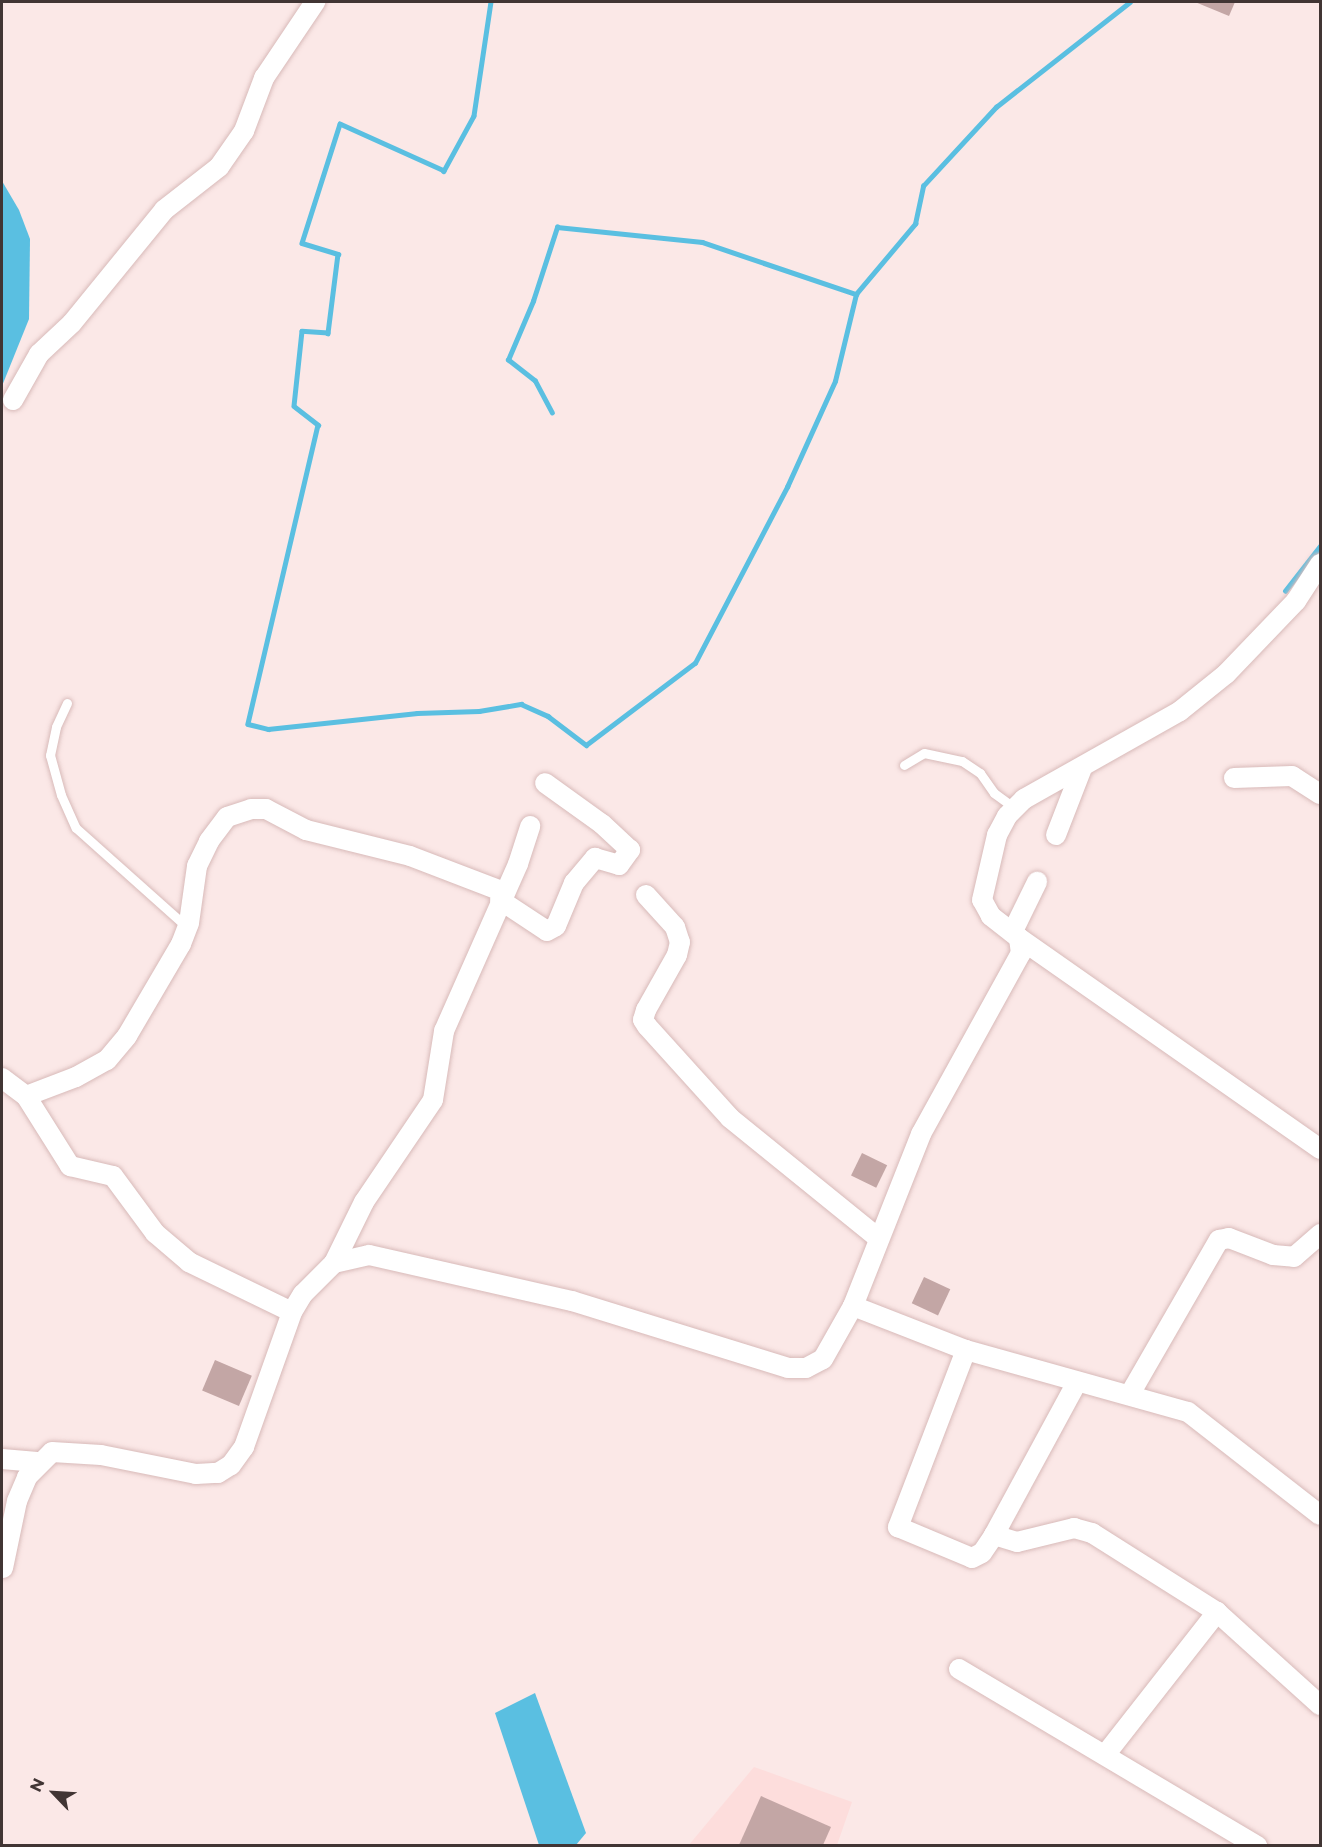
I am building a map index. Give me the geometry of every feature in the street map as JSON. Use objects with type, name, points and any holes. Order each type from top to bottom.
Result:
[{"type":"street","points":[[14,400],[39,354],[72,323],[164,210],[219,167],[244,131],[264,78],[315,2]]},
{"type":"street","points":[[1320,564],[1296,601],[1226,674],[1180,711],[1013,807],[997,835],[982,900],[991,916],[1016,935],[1320,1149]]},
{"type":"street","points":[[1056,835],[1082,768]]},
{"type":"street","points":[[1234,778],[1292,776],[1320,794]]},
{"type":"street","points":[[26,1096],[76,1077],[107,1060],[127,1036],[188,928],[197,866],[208,841],[227,817],[250,809],[266,809],[306,830],[410,856],[502,896],[547,931],[556,926],[574,883],[595,858],[619,865],[630,850],[602,824],[545,783]]},
{"type":"street","points":[[3,1568],[17,1501],[27,1477],[52,1452],[65,1450],[196,1474],[218,1473],[231,1465],[244,1447],[292,1312],[303,1294],[334,1263],[364,1202],[433,1100],[444,1031],[518,864],[530,826]]},
{"type":"street","points":[[334,1263],[369,1256],[561,1298],[798,1369],[823,1359],[853,1306],[877,1237],[921,1134],[1018,959],[1016,935],[1037,882]]},
{"type":"street","points":[[646,895],[675,927],[680,942],[677,955],[646,1010],[644,1020],[647,1026],[730,1118],[877,1237]]},
{"type":"street","points":[[2,1078],[26,1096],[70,1166],[113,1176],[155,1233],[189,1262],[292,1312]]},
{"type":"street","points":[[1130,1394],[1219,1240],[1229,1238],[1273,1255],[1294,1257],[1320,1234]]},
{"type":"street","points":[[853,1306],[966,1350],[1188,1412],[1320,1515]]},
{"type":"street","points":[[966,1350],[897,1526],[972,1558],[982,1553],[994,1535],[1077,1382]]},
{"type":"street","points":[[2,1459],[40,1462]]},
{"type":"street","points":[[994,1535],[1017,1542],[1066,1529],[1083,1529],[1216,1612],[1320,1705]]},
{"type":"street","points":[[1105,1755],[1216,1612]]},
{"type":"street","points":[[959,1669],[1257,1845]]},
{"type":"lane","points":[[67,703],[56,727],[50,754],[61,795],[76,828],[188,928]]},
{"type":"lane","points":[[904,765],[924,753],[962,761],[980,773],[994,793],[1013,807]]},
{"type":"shaded area","points":[[754,1767],[852,1802],[837,1845],[688,1846]]},
{"type":"water","points":[[2,181],[19,210],[30,239],[29,319],[2,386]]},
{"type":"water","points":[[535,1693],[586,1833],[576,1845],[539,1845],[495,1713]]},
{"type":"building","points":[[1195,2],[1235,2],[1229,16]]},
{"type":"building","points":[[862,1153],[887,1165],[876,1188],[851,1175]]},
{"type":"building","points":[[924,1277],[950,1289],[938,1316],[912,1303]]},
{"type":"building","points":[[215,1360],[252,1376],[239,1406],[202,1390]]},
{"type":"building","points":[[761,1796],[831,1827],[823,1845],[739,1845]]},
{"type":"waterway","points":[[491,2],[474,116],[444,171],[340,124],[302,243],[338,254],[328,333],[302,331],[294,406],[318,425],[248,724],[268,729],[417,713],[479,711],[521,704],[548,716],[586,745],[695,663],[787,487],[835,381],[856,294],[915,224],[923,186],[996,107],[1130,2]]},
{"type":"waterway","points":[[552,413],[535,381],[508,360],[533,301],[557,227],[702,242],[856,294]]},
{"type":"waterway","points":[[1285,591],[1320,546]]}]
